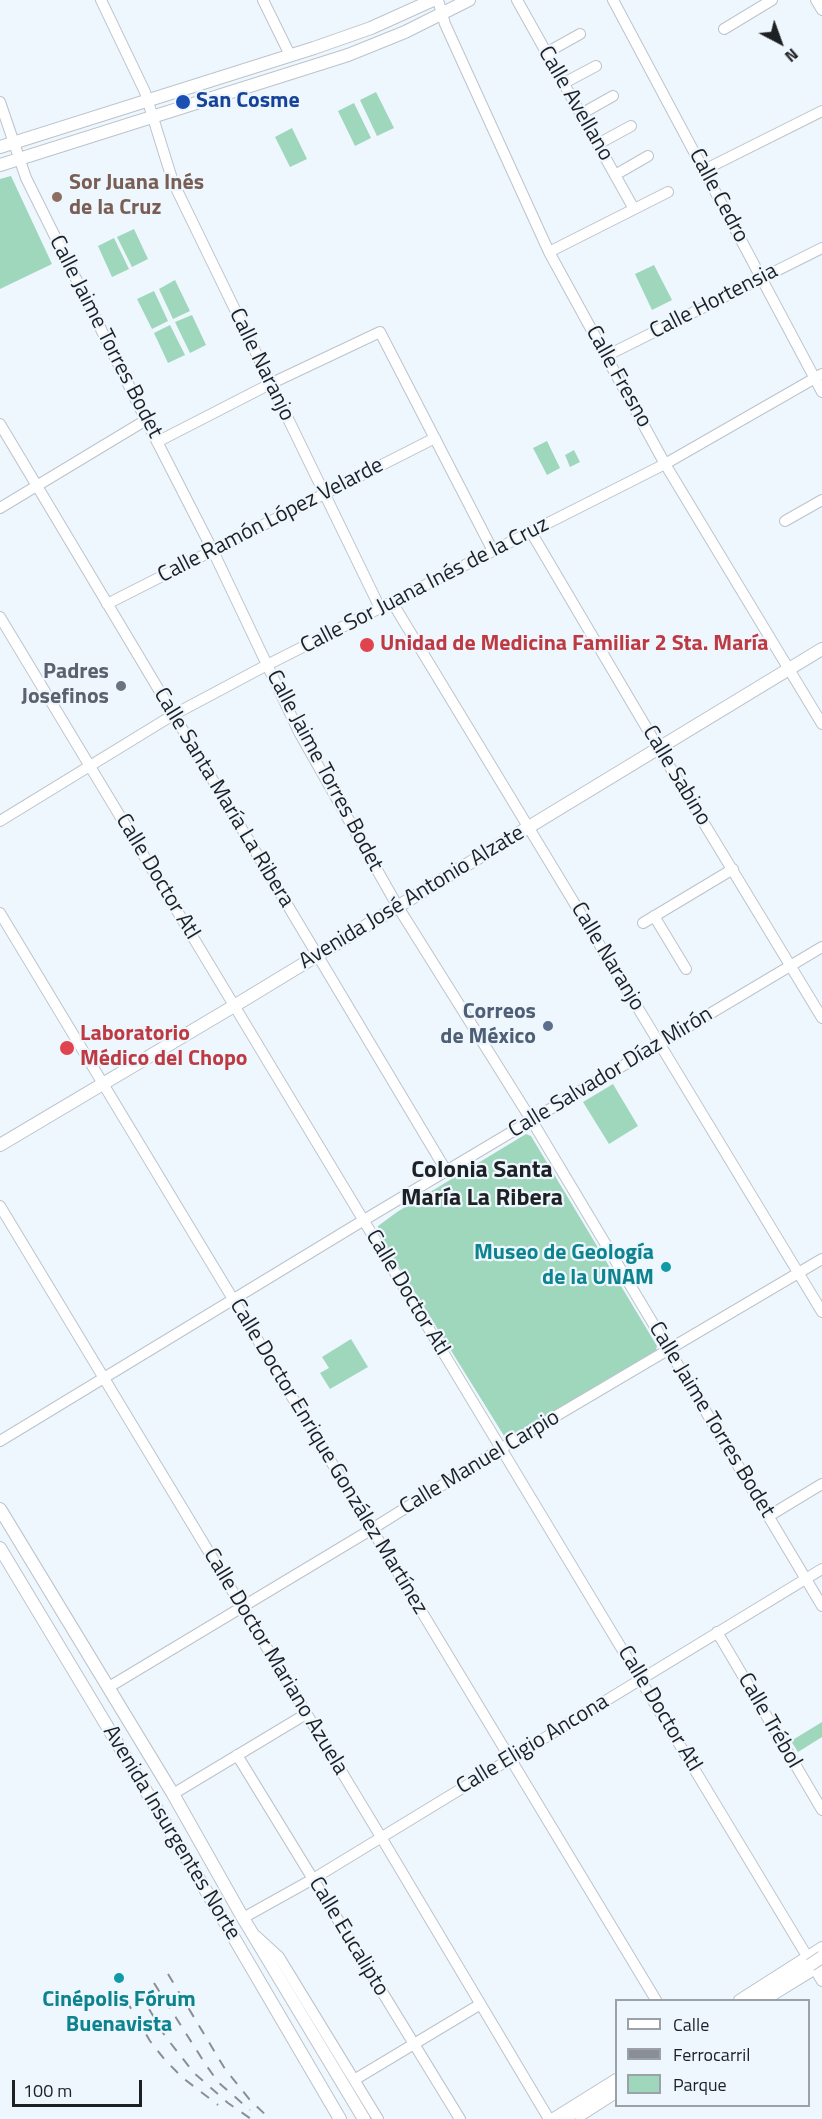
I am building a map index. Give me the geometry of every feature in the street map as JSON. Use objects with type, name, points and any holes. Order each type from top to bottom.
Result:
[{"type":"main road","points":[[0,147],[371,28],[433,0]]},
{"type":"main road","points":[[0,165],[348,55],[442,15],[469,0]]},
{"type":"main road","name":"Avenida José Antonio Alzate","points":[[0,1145],[317,956],[822,649]]},
{"type":"main road","name":"Avenida Insurgentes Norte","points":[[0,1509],[173,1794],[251,1932],[364,2119]]},
{"type":"main road","name":"Avenida Insurgentes Norte","points":[[0,1548],[340,2119]]},
{"type":"main road","points":[[756,1999],[822,1957]]},
{"type":"main road","points":[[563,2119],[615,2087]]},
{"type":"street","name":"Calle Naranjo","points":[[101,0],[148,100],[173,182],[380,608]]},
{"type":"street","points":[[263,0],[290,55]]},
{"type":"street","name":"Calle Fresno","points":[[438,0],[442,15],[549,252],[665,464],[822,724]]},
{"type":"street","name":"Calle Avellano","points":[[517,0],[634,209]]},
{"type":"street","name":"Calle Cedro","points":[[613,0],[761,278],[818,376],[822,392]]},
{"type":"street","points":[[724,30],[772,0]]},
{"type":"street","points":[[816,0],[822,10]]},
{"type":"street","points":[[546,53],[580,34]]},
{"type":"street","points":[[564,83],[596,66]]},
{"type":"street","points":[[581,114],[613,96]]},
{"type":"street","name":"Calle Jaime Torres Bodet","points":[[0,102],[26,178],[213,551],[299,732],[398,907],[531,1121],[822,1606]]},
{"type":"street","points":[[704,170],[822,111]]},
{"type":"street","points":[[598,144],[631,126]]},
{"type":"street","points":[[615,175],[648,156]]},
{"type":"street","points":[[549,252],[668,192]]},
{"type":"street","name":"Calle Hortensia","points":[[606,356],[822,248]]},
{"type":"street","points":[[158,442],[270,384],[380,332],[493,551]]},
{"type":"street","name":"Calle Sor Juana Inés de la Cruz","points":[[0,821],[172,715],[665,464],[818,376]]},
{"type":"street","points":[[0,508],[146,420]]},
{"type":"street","name":"Calle Santa María La Ribera","points":[[0,424],[447,1172]]},
{"type":"street","name":"Calle Ramón López Velarde","points":[[107,604],[435,438]]},
{"type":"street","points":[[785,520],[822,500]]},
{"type":"street","name":"Calle Sabino","points":[[531,532],[822,1018]]},
{"type":"street","name":"Calle Naranjo","points":[[392,602],[822,1312]]},
{"type":"street","name":"Calle Doctor Atl","points":[[0,617],[807,1956],[819,1967],[822,1981]]},
{"type":"street","points":[[643,923],[733,869]]},
{"type":"street","name":"Calle Doctor Enrique González Martínez","points":[[0,913],[655,1999]]},
{"type":"street","points":[[654,916],[686,969]]},
{"type":"street","name":"Calle Salvador Díaz Mirón","points":[[0,1441],[364,1220],[822,947]]},
{"type":"street","name":"Calle Doctor Mariano Azuela","points":[[0,1206],[381,1837],[479,2005],[550,2119]]},
{"type":"street","name":"Calle Manuel Carpio","points":[[108,1687],[372,1529],[500,1449],[822,1259]]},
{"type":"street","points":[[769,1516],[822,1484]]},
{"type":"street","name":"Calle Eligio Ancona","points":[[243,1918],[313,1879],[822,1569]]},
{"type":"street","name":"Calle Trébol","points":[[717,1632],[822,1810]]},
{"type":"street","points":[[173,1794],[306,1714]]},
{"type":"street","name":"Calle Eucalipto","points":[[237,1755],[460,2119]]},
{"type":"street","name":"Avenida Insurgentes Norte","points":[[251,1932],[279,1957],[378,2119]]},
{"type":"street","points":[[743,1999],[822,1947]]},
{"type":"street","points":[[768,1999],[819,1967]]},
{"type":"street","points":[[354,2080],[479,2005]]},
{"type":"street","points":[[550,2119],[615,2080]]},
{"type":"street","points":[[574,2119],[615,2094]]},
{"type":"green space","points":[[376,92],[394,128],[377,136],[360,100]]},
{"type":"green space","points":[[354,103],[371,138],[355,146],[338,111]]},
{"type":"green space","points":[[292,128],[307,159],[290,167],[275,137]]},
{"type":"green space","points":[[11,176],[52,264],[0,289],[0,179]]},
{"type":"green space","points":[[134,229],[148,259],[132,267],[117,237]]},
{"type":"green space","points":[[114,238],[129,269],[112,277],[98,246]]},
{"type":"green space","points":[[654,265],[672,300],[652,310],[635,274]]},
{"type":"green space","points":[[175,280],[190,311],[173,319],[159,289]]},
{"type":"green space","points":[[154,291],[168,321],[152,329],[137,299]]},
{"type":"green space","points":[[192,315],[206,345],[190,353],[175,322]]},
{"type":"green space","points":[[170,325],[185,355],[168,363],[154,333]]},
{"type":"green space","points":[[547,441],[560,468],[547,475],[533,448]]},
{"type":"green space","points":[[574,450],[580,462],[570,467],[565,455]]},
{"type":"green space","points":[[613,1084],[638,1126],[609,1144],[583,1102]]},
{"type":"green space","points":[[526,1134],[531,1136],[657,1346],[656,1351],[510,1439],[506,1439],[378,1233],[378,1226],[397,1212]]},
{"type":"green space","points":[[351,1339],[368,1367],[330,1389],[320,1373],[329,1368],[322,1357]]},
{"type":"green space","points":[[822,1722],[822,1737],[798,1752],[791,1741]]},
{"type":"railway","points":[[168,1974],[225,2069],[250,2100],[270,2119]]},
{"type":"railway","points":[[154,1983],[218,2082],[250,2110]]},
{"type":"railway","points":[[139,1992],[165,2036],[194,2073],[228,2103],[251,2119]]},
{"type":"railway","points":[[126,2000],[150,2041],[165,2060],[183,2078],[218,2105]]},
{"type":"place","name":"San Cosme","points":[[183,102]]},
{"type":"place","name":"Sor Juana Inés de la Cruz","points":[[57,197]]},
{"type":"place","name":"Unidad de Medicina Familiar 2 Sta. María","points":[[367,645]]},
{"type":"place","name":"Padres Josefinos","points":[[121,686]]},
{"type":"place","name":"Correos de México","points":[[548,1026]]},
{"type":"place","name":"Laboratorio Médico del Chopo","points":[[67,1048]]},
{"type":"place","name":"Museo de Geología de la UNAM","points":[[666,1267]]},
{"type":"place","name":"Cinépolis Fórum Buenavista","points":[[119,1978]]},
{"type":"district","name":"Colonia Santa María La Ribera","points":[[482,1185]]}]
